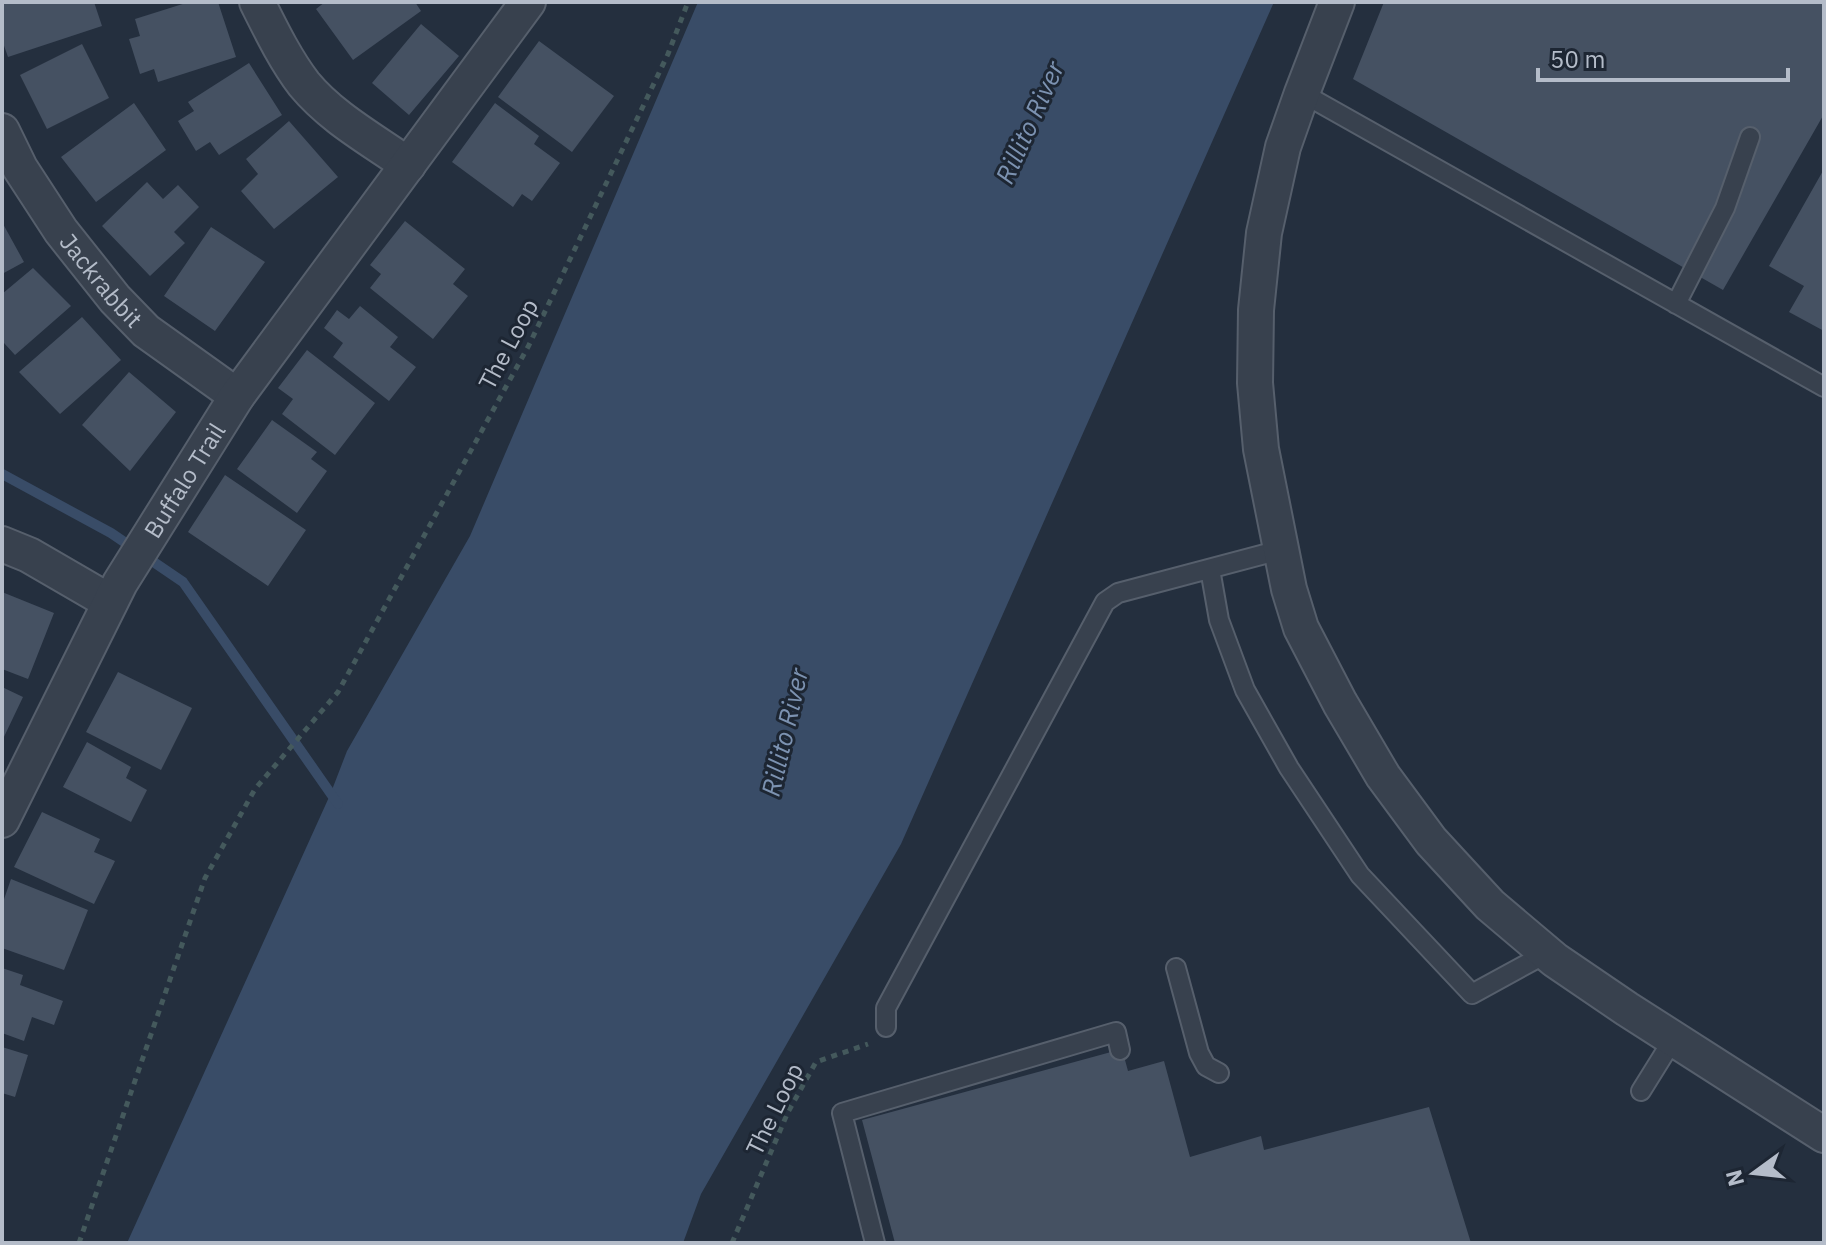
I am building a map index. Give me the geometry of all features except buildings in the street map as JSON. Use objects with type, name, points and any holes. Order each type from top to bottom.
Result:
[{"type":"street","points":[[257,2],[278,43],[305,84],[335,114],[408,165]]},
{"type":"street","name":"Buffalo Trail","points":[[2,820],[115,592],[237,396],[528,2]]},
{"type":"street","points":[[1337,2],[1283,147],[1264,233],[1256,310],[1255,383],[1261,449],[1280,550],[1301,628],[1383,776],[1431,841],[1490,905],[1547,953],[1627,1009],[1824,1135]]},
{"type":"street","name":"Jackrabbit","points":[[2,131],[20,168],[61,231],[115,299],[146,331],[237,396]]},
{"type":"street","points":[[2,544],[115,592]]},
{"type":"lane","points":[[1302,93],[1824,387]]},
{"type":"lane","points":[[1676,304],[1725,208],[1750,137]]},
{"type":"lane","points":[[881,1034],[886,1008],[1105,602],[1118,593],[1280,550]]},
{"type":"lane","points":[[1210,569],[1219,620],[1245,690],[1289,768],[1360,875],[1472,994],[1547,953]]},
{"type":"lane","points":[[1176,968],[1199,1053],[1206,1066],[1219,1073]]},
{"type":"lane","points":[[875,1243],[842,1113],[1116,1032],[1120,1050]]},
{"type":"lane","points":[[1641,1091],[1674,1038]]},
{"type":"path","name":"The Loop","points":[[79,1243],[205,878],[255,789],[338,692],[529,345],[668,54],[688,2]]},
{"type":"path","name":"The Loop","points":[[732,1243],[788,1112],[816,1062],[881,1034]]},
{"type":"water","name":"Rillito River","points":[[698,2],[1274,2],[901,844],[701,1194],[683,1243],[127,1243],[330,795],[347,751],[470,536]]},
{"type":"waterway","points":[[2,474],[111,533],[183,582],[338,804]]}]
